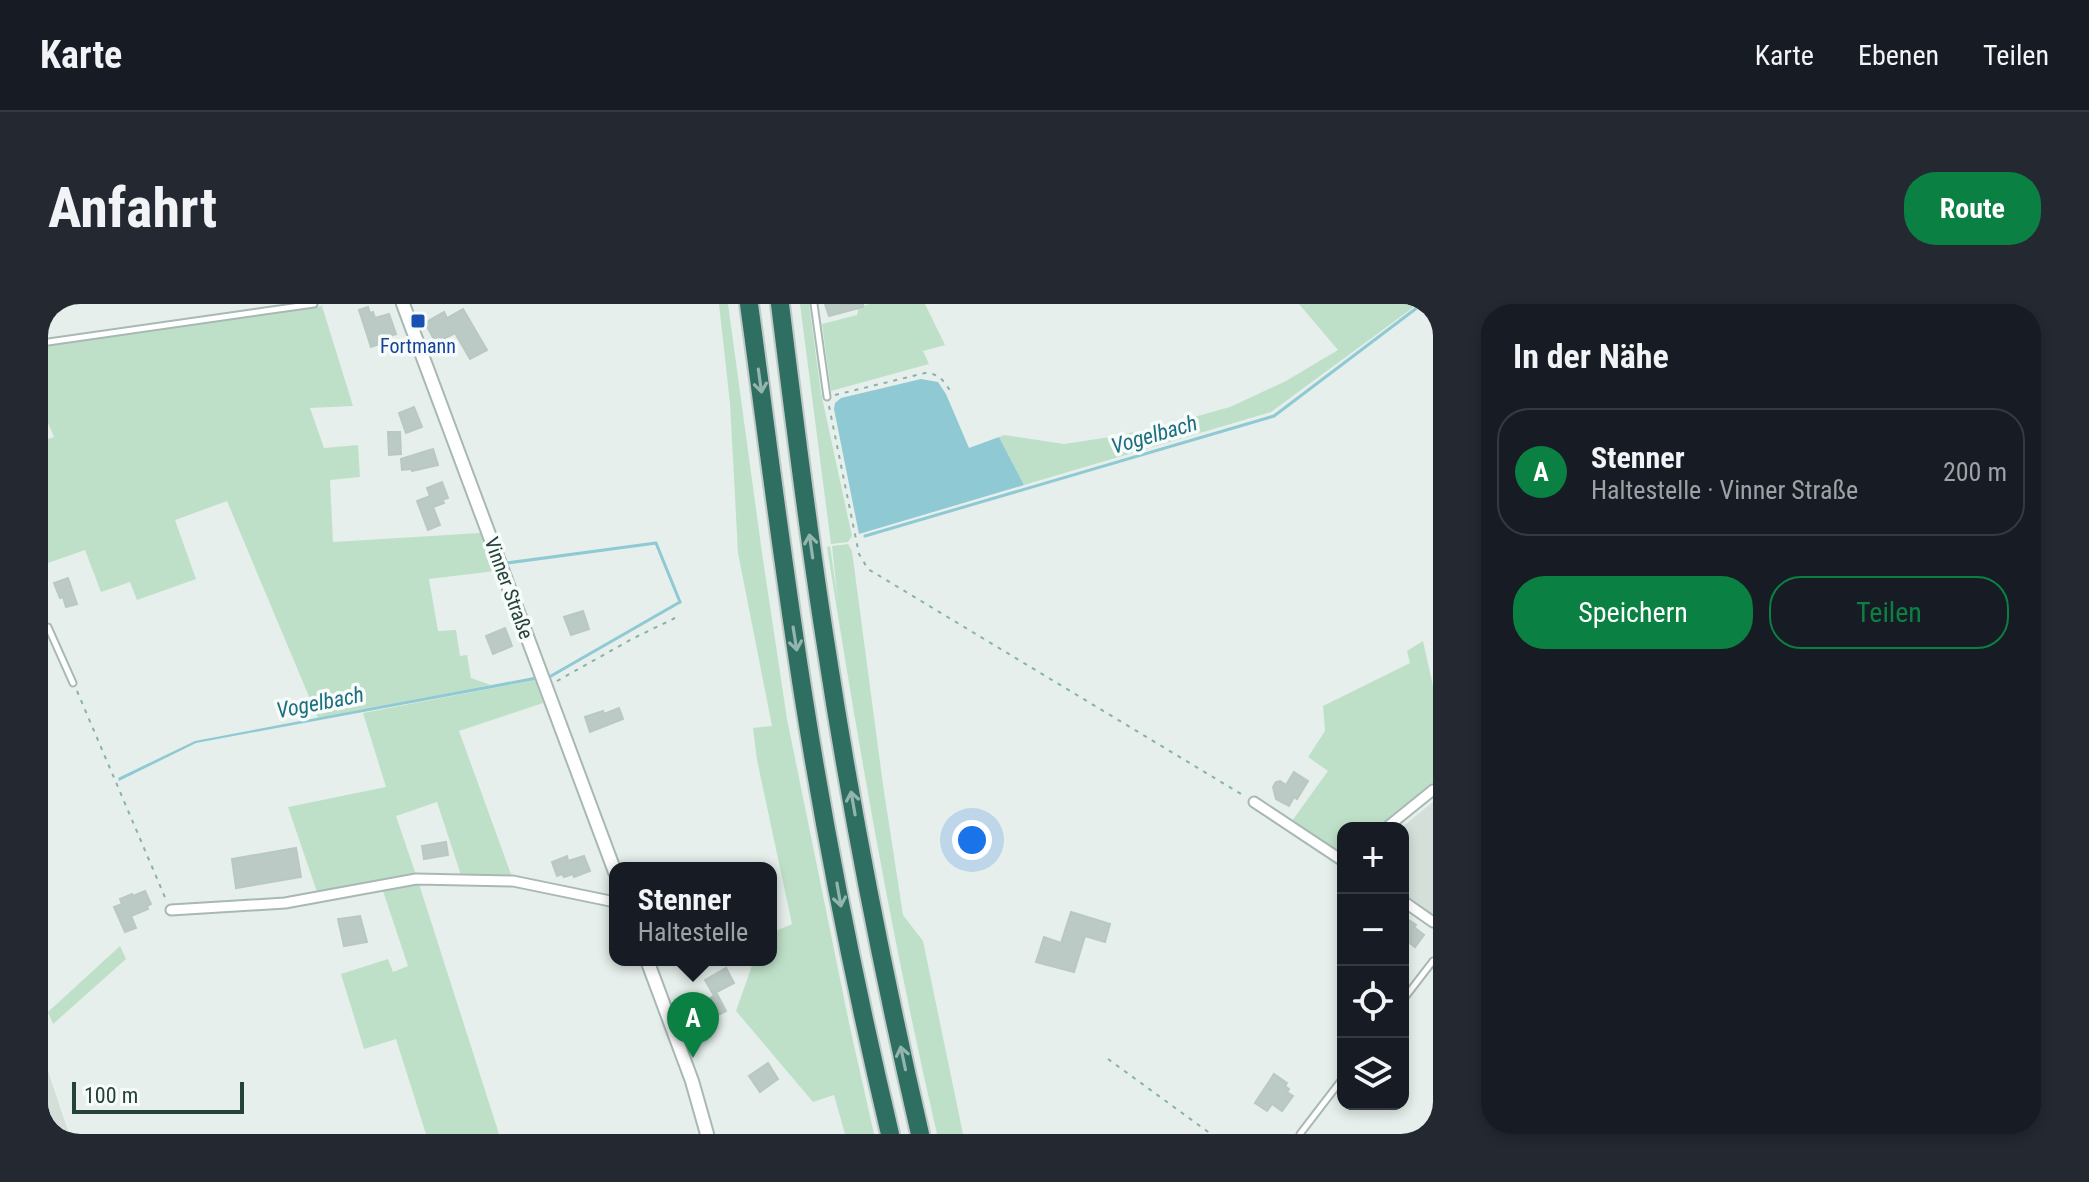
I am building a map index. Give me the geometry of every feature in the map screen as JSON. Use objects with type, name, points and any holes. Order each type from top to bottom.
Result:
[{"type":"highway","points":[[749,304],[805,702],[846,930],[890,1134]]},
{"type":"highway","points":[[780,304],[830,675],[883,965],[920,1134]]},
{"type":"street","name":"Vinner Straße","points":[[403,304],[611,862]]},
{"type":"street","points":[[1393,822],[1433,790]]},
{"type":"street","points":[[1254,802],[1337,857]]},
{"type":"street","points":[[171,910],[285,903],[416,879],[513,881],[609,901]]},
{"type":"street","points":[[1409,905],[1433,922]]},
{"type":"street","points":[[649,966],[692,1081],[707,1134]]},
{"type":"lane","points":[[48,342],[314,304]]},
{"type":"lane","points":[[814,304],[827,397]]},
{"type":"lane","points":[[48,627],[73,683]]},
{"type":"lane","points":[[1409,992],[1433,961]]},
{"type":"lane","points":[[1300,1134],[1337,1086]]},
{"type":"path","points":[[952,394],[937,375],[925,373],[827,397],[859,554],[868,569],[1254,802]]},
{"type":"path","points":[[546,688],[675,618]]},
{"type":"path","points":[[73,683],[171,910]]},
{"type":"path","points":[[1108,1059],[1211,1134]]},
{"type":"shaded area","points":[[1433,802],[1433,915],[1409,899],[1408,822]]},
{"type":"shaded area","points":[[48,1071],[69,1134],[48,1134]]},
{"type":"green space","points":[[719,304],[728,304],[787,719],[874,1134],[845,1134],[834,1095],[813,1102],[736,1011],[752,966],[777,966],[777,930],[792,924],[753,728],[772,726],[738,553],[730,403]]},
{"type":"green space","points":[[800,304],[809,304],[821,393],[852,536],[848,542],[831,544]]},
{"type":"green space","points":[[870,304],[925,304],[945,345],[923,351],[929,364],[831,391],[822,324],[857,315],[859,307]]},
{"type":"green space","points":[[1299,304],[1418,304],[1271,412],[1024,485],[999,437],[1004,435],[1064,444],[1169,424],[1230,407],[1286,381],[1338,350]]},
{"type":"green space","points":[[322,306],[353,406],[310,408],[324,448],[358,445],[360,477],[330,480],[333,542],[480,533],[495,571],[429,579],[438,631],[456,630],[460,656],[467,655],[471,678],[491,685],[318,718],[227,501],[175,520],[196,579],[137,600],[130,582],[101,592],[85,550],[48,563],[48,439],[54,437],[48,423],[48,345]]},
{"type":"green space","points":[[848,544],[852,551],[903,915],[923,941],[963,1134],[937,1134],[891,915],[827,547],[830,546],[838,602],[832,546]]},
{"type":"green space","points":[[1423,641],[1433,686],[1433,785],[1387,822],[1337,822],[1335,849],[1292,821],[1328,771],[1308,757],[1325,731],[1323,706],[1410,663],[1407,651]]},
{"type":"green space","points":[[535,680],[543,703],[459,731],[512,877],[461,875],[437,802],[396,816],[416,875],[317,892],[288,807],[386,787],[363,713]]},
{"type":"green space","points":[[419,884],[499,1134],[426,1134],[396,1039],[364,1049],[341,974],[388,959],[393,972],[408,966],[383,891]]},
{"type":"green space","points":[[120,946],[126,959],[53,1024],[48,1012]]},
{"type":"water","points":[[921,379],[938,382],[969,448],[999,437],[1024,485],[859,534],[835,403],[841,398]]},
{"type":"water","points":[[534,677],[535,680],[196,743],[119,781],[118,778],[195,741]]},
{"type":"building","points":[[825,304],[863,304],[863,307],[829,316]]},
{"type":"building","points":[[368,307],[375,318],[389,314],[396,334],[381,339],[382,343],[371,347],[359,310]]},
{"type":"building","points":[[463,309],[487,350],[470,359],[455,333],[436,343],[425,323],[444,312],[447,318]]},
{"type":"building","points":[[414,407],[422,427],[406,433],[399,413]]},
{"type":"building","points":[[388,432],[400,432],[401,454],[389,455]]},
{"type":"building","points":[[433,449],[438,465],[402,470],[401,459]]},
{"type":"building","points":[[442,482],[448,498],[433,507],[440,525],[428,530],[417,501],[430,496],[427,488]]},
{"type":"building","points":[[68,578],[77,604],[66,607],[54,583]]},
{"type":"building","points":[[583,611],[589,629],[571,635],[564,617]]},
{"type":"building","points":[[505,628],[512,646],[493,654],[486,636]]},
{"type":"building","points":[[619,708],[623,719],[590,732],[585,717]]},
{"type":"building","points":[[1294,772],[1308,781],[1289,806],[1276,799],[1273,787],[1280,781],[1286,785]]},
{"type":"building","points":[[446,842],[448,855],[424,859],[422,846]]},
{"type":"building","points":[[296,848],[301,877],[236,888],[232,859]]},
{"type":"building","points":[[567,856],[568,861],[584,856],[590,871],[574,877],[573,874],[557,876],[552,862]]},
{"type":"building","points":[[145,891],[151,904],[147,906],[148,909],[131,916],[136,928],[125,932],[114,907],[122,904],[120,899]]},
{"type":"building","points":[[1071,912],[1110,924],[1105,942],[1085,936],[1074,972],[1036,962],[1044,937],[1061,943]]},
{"type":"building","points":[[360,916],[367,942],[344,946],[338,919]]},
{"type":"building","points":[[1409,920],[1424,935],[1415,947],[1409,942]]},
{"type":"building","points":[[726,968],[734,983],[713,994],[705,980]]},
{"type":"building","points":[[717,994],[726,1011],[716,1016],[707,1000]]},
{"type":"building","points":[[768,1063],[778,1079],[760,1092],[749,1076]]},
{"type":"building","points":[[1274,1074],[1287,1083],[1287,1092],[1293,1096],[1282,1111],[1272,1104],[1267,1111],[1255,1103]]},
{"type":"waterway","name":"Vogelbach","points":[[865,536],[1274,416],[1422,304]]},
{"type":"waterway","points":[[507,563],[656,543],[680,602]]},
{"type":"waterway","name":"Vogelbach","points":[[551,676],[680,602]]},
{"type":"place","name":"Fortmann","points":[[418,321]]},
{"type":"place","name":"Stenner","points":[[693,1058]]}]
